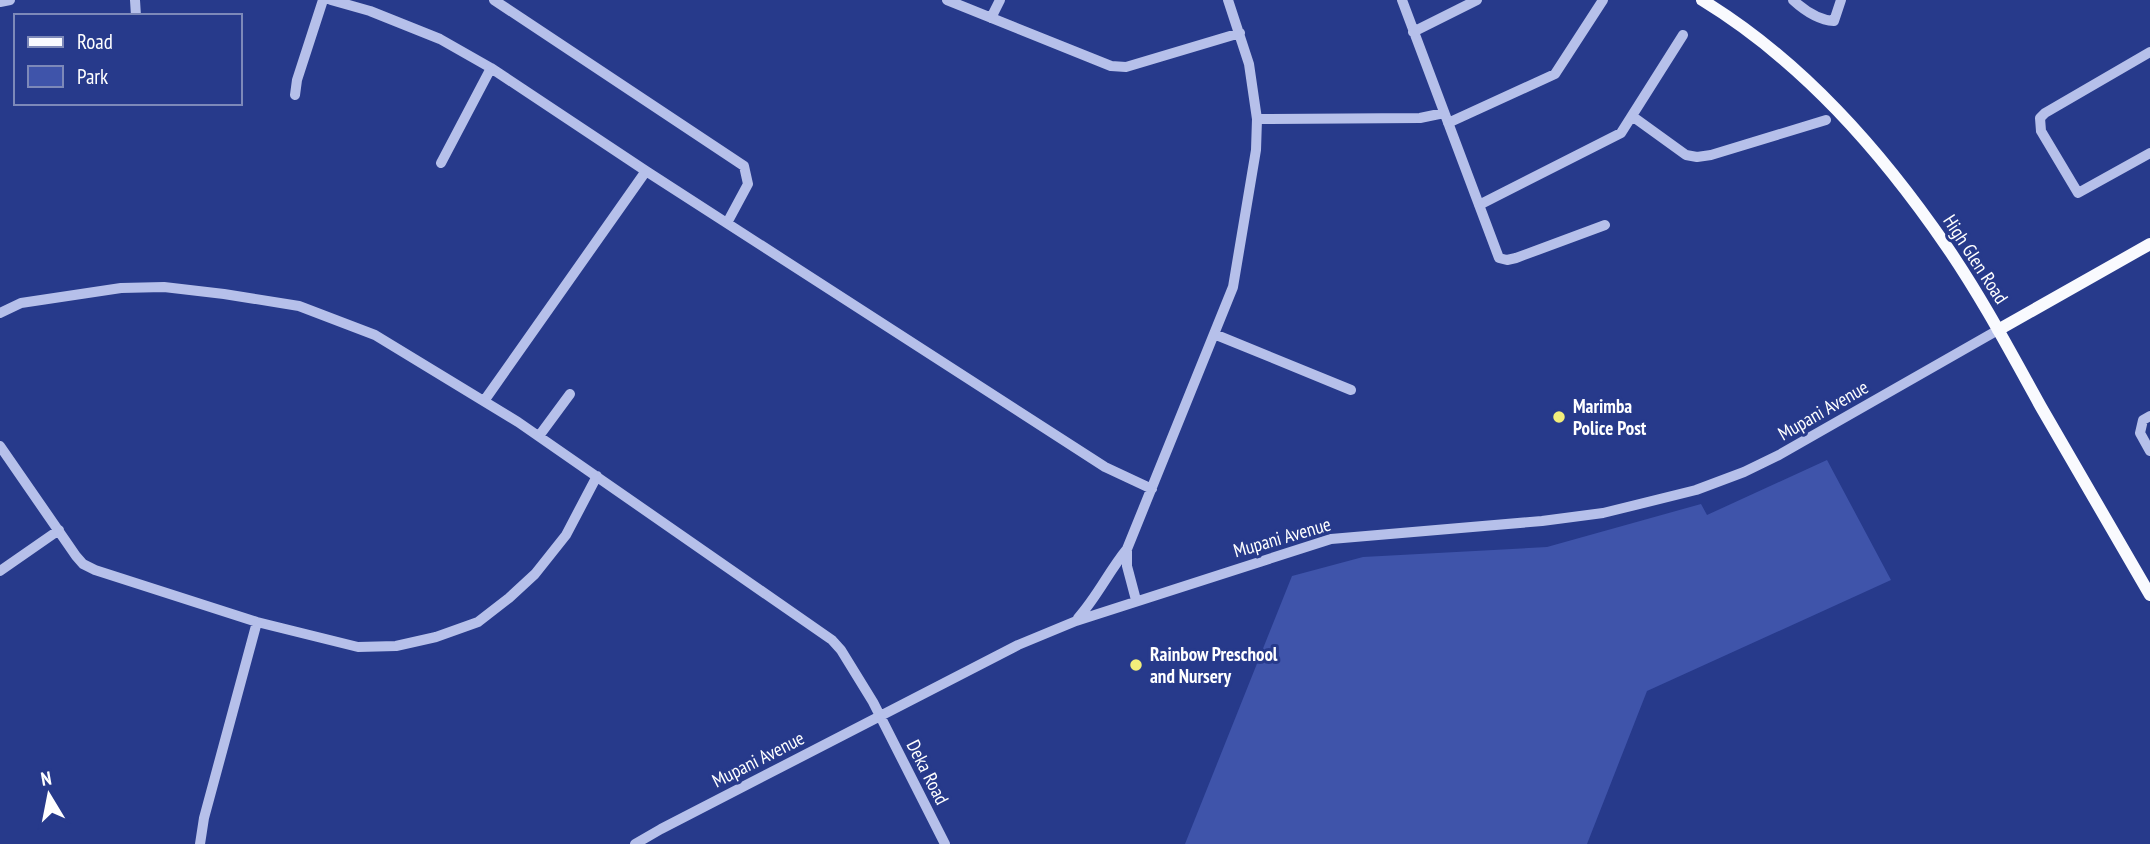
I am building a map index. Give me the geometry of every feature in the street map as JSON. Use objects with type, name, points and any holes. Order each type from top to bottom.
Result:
[{"type":"main road","name":"High Glen Road","points":[[1702,0],[1793,67],[1825,97],[1896,177],[1948,248],[1998,330],[2150,595]]},
{"type":"main road","points":[[1998,330],[2150,244]]},
{"type":"street","points":[[0,2],[10,0]]},
{"type":"street","points":[[295,95],[297,80],[323,0]]},
{"type":"street","points":[[331,0],[370,11],[440,39],[491,68],[1105,467],[1152,489]]},
{"type":"street","points":[[370,11],[376,0]]},
{"type":"street","points":[[494,0],[744,166],[748,184],[727,223]]},
{"type":"street","points":[[947,0],[1119,67],[1240,33]]},
{"type":"street","points":[[992,18],[1000,0]]},
{"type":"street","points":[[1076,621],[1091,604],[1112,566],[1126,549],[1233,287],[1256,150],[1257,119],[1249,64],[1228,0]]},
{"type":"street","points":[[1402,0],[1499,258],[1516,258],[1605,225]]},
{"type":"street","points":[[1413,32],[1477,0]]},
{"type":"street","points":[[1257,119],[1446,118],[1555,74],[1603,0]]},
{"type":"street","points":[[1793,0],[1803,9],[1824,20],[1834,21],[1841,0]]},
{"type":"street","points":[[1479,205],[1621,133],[1683,35]]},
{"type":"street","points":[[2150,52],[2040,118],[2041,131],[2078,193],[2150,153]]},
{"type":"street","points":[[440,163],[491,68]]},
{"type":"street","points":[[1632,116],[1686,155],[1697,157],[1826,120]]},
{"type":"street","points":[[484,401],[646,171]]},
{"type":"street","name":"Deka Road","points":[[0,313],[21,303],[137,287],[164,287],[224,293],[299,306],[375,335],[539,436],[832,640],[841,650],[880,716],[945,844]]},
{"type":"street","name":"Mupani Avenue","points":[[635,844],[1018,645],[1076,621],[1331,539],[1542,521],[1603,513],[1696,490],[1779,455],[1998,330]]},
{"type":"street","points":[[1214,334],[1351,390]]},
{"type":"street","points":[[539,436],[570,394]]},
{"type":"street","points":[[2150,416],[2143,419],[2140,433],[2150,451]]},
{"type":"street","points":[[0,446],[83,564],[94,570],[257,622],[358,647],[396,646],[478,622],[535,574],[566,535],[597,476]]},
{"type":"street","points":[[0,571],[59,530]]},
{"type":"street","points":[[1126,549],[1127,566],[1136,600]]},
{"type":"street","points":[[200,844],[204,818],[257,622]]},
{"type":"green space","points":[[1827,460],[1891,580],[1647,691],[1587,844],[1185,844],[1292,576],[1363,557],[1547,547],[1701,504],[1707,515]]},
{"type":"place","name":"Marimba Police Post","points":[[1559,417]]},
{"type":"place","name":"Rainbow Preschool and Nursery","points":[[1136,665]]}]
